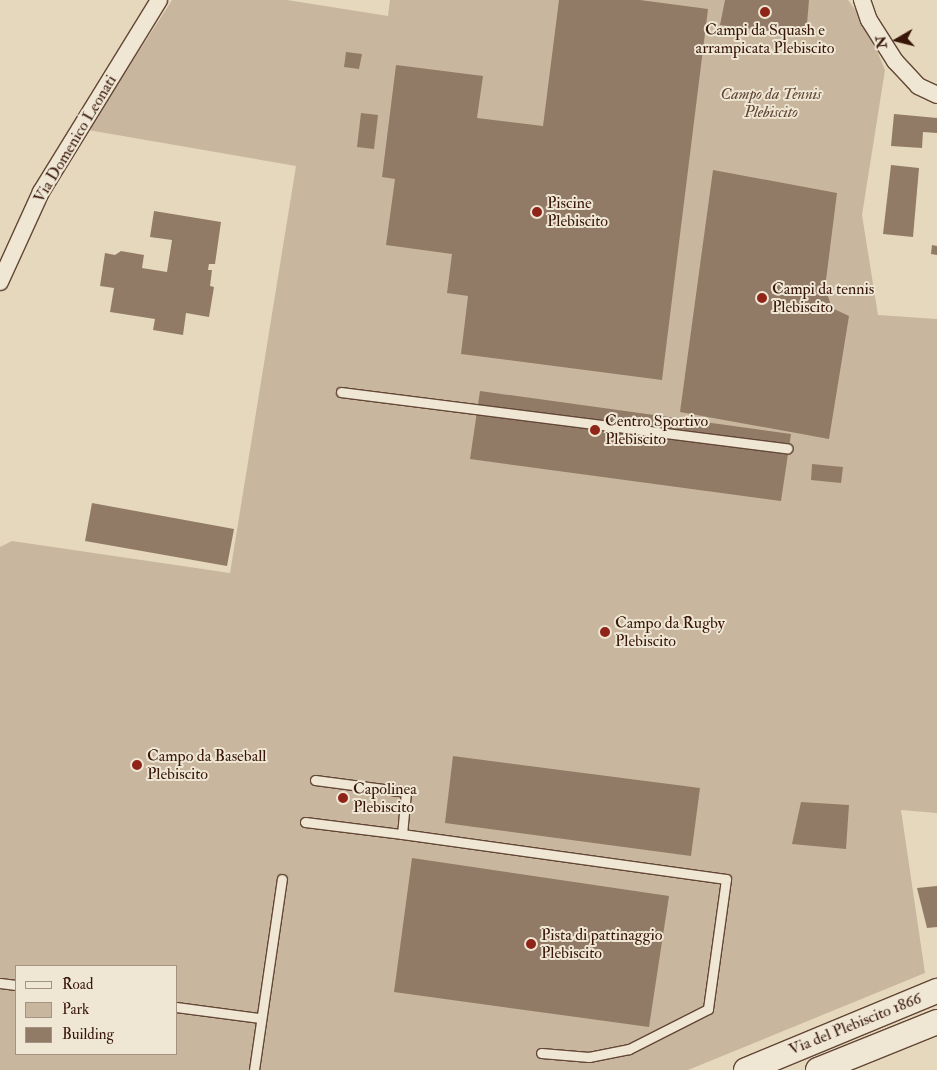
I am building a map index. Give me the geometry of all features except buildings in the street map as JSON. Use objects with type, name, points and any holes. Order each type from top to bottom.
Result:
[{"type":"main road","name":"Via del Plebiscito 1866","points":[[746,1070],[937,991]]},
{"type":"main road","name":"Via del Plebiscito 1866","points":[[818,1070],[937,1022]]},
{"type":"street","name":"Via Domenico Leonati","points":[[0,282],[41,192],[159,0]]},
{"type":"street","points":[[862,0],[869,20],[895,61],[918,86],[937,95]]},
{"type":"lane","points":[[341,392],[787,448]]},
{"type":"lane","points":[[315,780],[406,792],[402,834]]},
{"type":"lane","points":[[305,822],[726,879],[708,1009],[629,1049],[589,1057],[542,1053]]},
{"type":"lane","points":[[254,1070],[260,1018],[282,879]]},
{"type":"lane","points":[[0,983],[15,985]]},
{"type":"lane","points":[[178,1007],[260,1018]]},
{"type":"green space","name":"Centro Sportivo Plebiscito","points":[[172,0],[287,0],[388,16],[390,0],[848,0],[866,24],[885,70],[862,215],[878,315],[937,319],[937,813],[901,810],[925,973],[688,1070],[0,1070],[0,547],[12,541],[230,573],[296,166],[88,130]]},
{"type":"place","name":"Campi da Squash e arrampicata Plebiscito","points":[[765,12]]},
{"type":"place","name":"Piscine Plebiscito","points":[[537,212]]},
{"type":"place","name":"Campi da tennis Plebiscito","points":[[762,298]]},
{"type":"place","name":"Centro Sportivo Plebiscito","points":[[595,430]]},
{"type":"place","name":"Campo da Rugby Plebiscito","points":[[605,632]]},
{"type":"place","name":"Campo da Baseball Plebiscito","points":[[137,765]]},
{"type":"place","name":"Capolinea Plebiscito","points":[[343,798]]},
{"type":"place","name":"Pista di pattinaggio Plebiscito","points":[[531,944]]},
{"type":"park label","name":"Campo da Tennis Plebiscito","points":[[771,103]]}]
